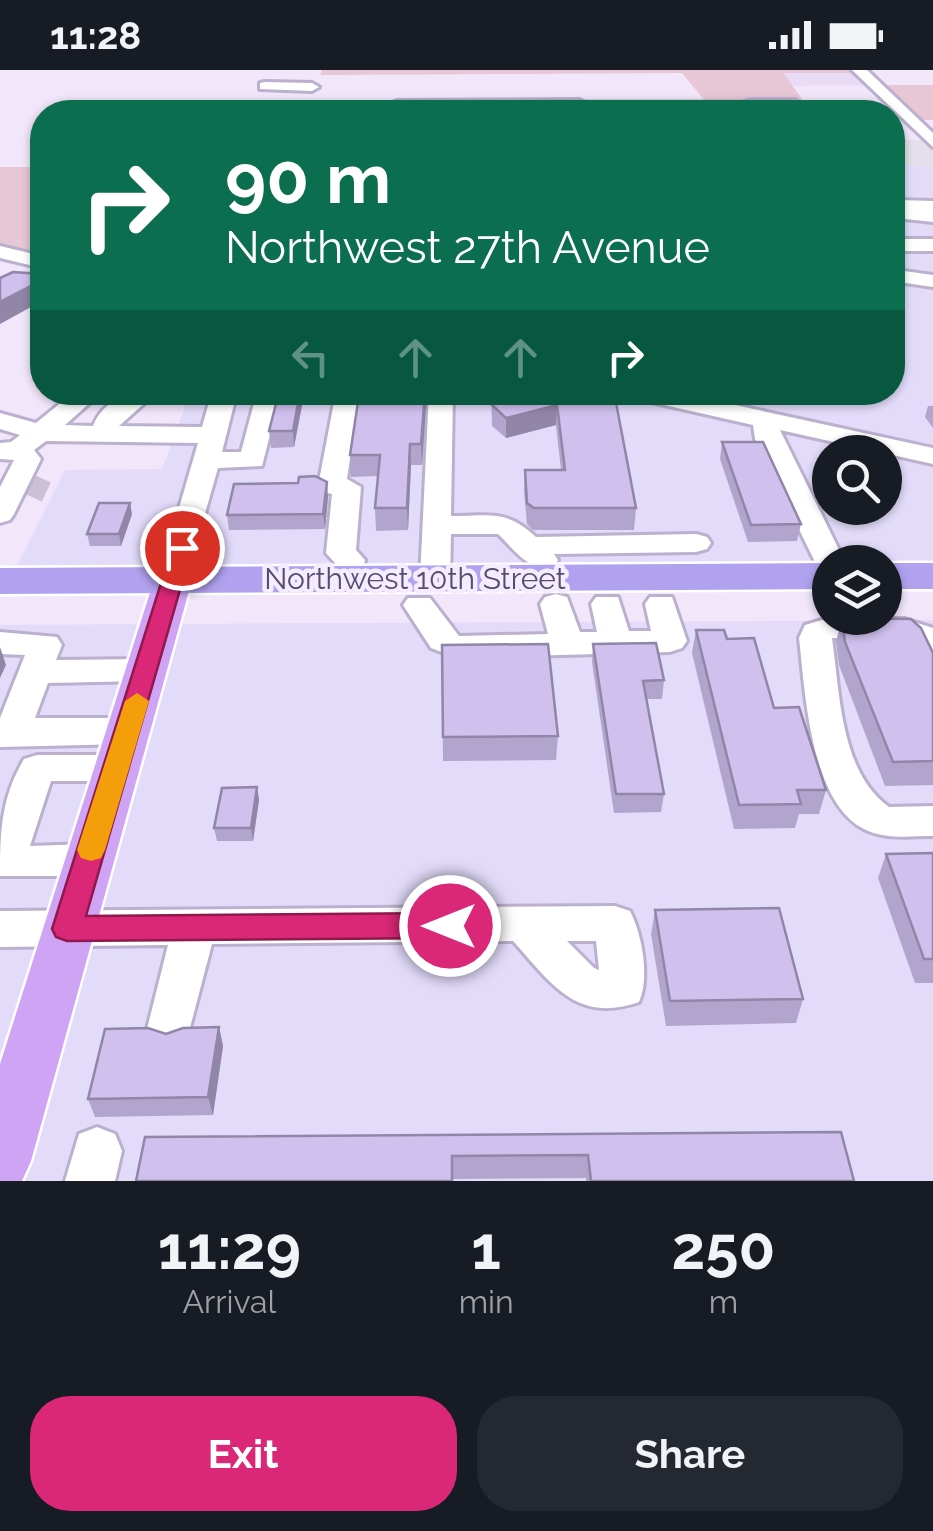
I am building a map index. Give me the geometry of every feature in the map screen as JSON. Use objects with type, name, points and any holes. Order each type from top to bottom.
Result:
[{"type":"highway","points":[[902,576],[933,576]]},
{"type":"highway","name":"Northwest 10th Street","points":[[0,581],[170,594],[551,593],[812,577]]},
{"type":"highway","name":"Northwest 10th Street","points":[[0,607],[348,579],[427,592]]},
{"type":"highway","name":"Northwest 10th Street","points":[[551,593],[611,623],[661,604],[812,603]]},
{"type":"highway","points":[[902,602],[933,602]]},
{"type":"main road","points":[[0,1161],[8,1108],[170,594]]},
{"type":"street","points":[[265,86],[310,93],[317,70]]},
{"type":"street","points":[[859,70],[889,100]]},
{"type":"street","points":[[905,115],[933,143]]},
{"type":"street","points":[[906,144],[933,143]]},
{"type":"street","points":[[905,206],[933,207]]},
{"type":"street","points":[[905,210],[933,216]]},
{"type":"street","points":[[905,245],[933,245]]},
{"type":"street","points":[[0,268],[10,255]]},
{"type":"street","points":[[905,277],[933,282]]},
{"type":"street","points":[[17,485],[80,405]]},
{"type":"street","points":[[17,485],[104,432],[109,418],[127,405]]},
{"type":"street","points":[[170,594],[221,405]]},
{"type":"street","points":[[206,460],[252,460],[267,405]]},
{"type":"street","points":[[346,405],[332,486],[347,487],[341,553],[350,560],[348,579]]},
{"type":"street","points":[[427,592],[436,525],[440,405]]},
{"type":"street","points":[[707,405],[933,456]]},
{"type":"street","points":[[765,420],[768,439],[821,545]]},
{"type":"street","points":[[0,421],[17,485]]},
{"type":"street","points":[[104,432],[206,460],[268,485]]},
{"type":"street","points":[[436,525],[506,525],[551,593],[696,543]]},
{"type":"street","points":[[933,646],[916,631],[905,629],[829,628],[817,632],[814,638],[823,709],[850,792],[863,810],[881,820],[933,821]]},
{"type":"street","points":[[0,644],[45,646],[6,732],[122,749]]},
{"type":"street","points":[[36,672],[146,670]]},
{"type":"street","points":[[88,860],[2,862],[37,768],[122,749]]},
{"type":"street","points":[[0,930],[524,925]]},
{"type":"street","points":[[170,1029],[194,928]]},
{"type":"shaded area","points":[[322,70],[856,73],[783,73],[803,100],[704,100],[682,73],[320,75]]},
{"type":"shaded area","points":[[782,73],[856,73],[868,85],[792,86]]},
{"type":"shaded area","points":[[878,85],[933,85],[933,120],[915,120],[905,111],[905,100],[894,100]]},
{"type":"shaded area","points":[[905,140],[926,140],[933,147],[933,166],[905,166]]},
{"type":"shaded area","points":[[905,166],[933,166],[933,451],[902,444],[902,435],[858,435],[716,405],[905,405]]},
{"type":"shaded area","points":[[0,167],[30,167],[30,255],[0,249]]},
{"type":"shaded area","points":[[186,405],[214,405],[167,567],[16,568],[65,470],[162,469]]},
{"type":"shaded area","points":[[230,405],[673,405],[812,435],[812,525],[902,525],[902,454],[933,461],[933,564],[902,564],[902,545],[812,545],[812,564],[187,567]]},
{"type":"shaded area","points":[[902,620],[933,620],[933,1181],[11,1181],[171,624],[812,621],[812,635],[902,635]]},
{"type":"shaded area","points":[[150,624],[57,916],[0,916],[0,625]]},
{"type":"shaded area","points":[[49,942],[0,1106],[0,943]]},
{"type":"building","points":[[13,272],[30,273],[30,286],[0,302],[0,278]]},
{"type":"building","points":[[276,405],[298,405],[293,431],[269,431]]},
{"type":"building","points":[[358,405],[424,405],[421,444],[410,444],[407,508],[375,508],[380,455],[350,455]]},
{"type":"building","points":[[492,405],[557,405],[506,418]]},
{"type":"building","points":[[557,405],[616,405],[636,508],[534,508],[527,503],[525,470],[565,470]]},
{"type":"building","points":[[722,442],[763,442],[801,524],[751,525]]},
{"type":"building","points":[[315,476],[327,482],[323,514],[227,515],[234,484],[298,483],[299,477]]},
{"type":"building","points":[[99,503],[130,503],[119,534],[87,534]]},
{"type":"building","points":[[902,619],[911,619],[921,628],[933,653],[933,761],[893,762],[844,635],[902,635]]},
{"type":"building","points":[[696,630],[724,630],[727,639],[754,638],[774,708],[799,707],[826,790],[797,790],[801,804],[739,805]]},
{"type":"building","points":[[656,643],[664,680],[643,681],[664,794],[616,794],[593,644]]},
{"type":"building","points":[[548,644],[558,736],[443,737],[442,645]]},
{"type":"building","points":[[257,787],[251,828],[214,828],[222,788]]},
{"type":"building","points":[[933,853],[933,959],[924,959],[886,854]]},
{"type":"building","points":[[779,908],[803,999],[670,1001],[655,910]]},
{"type":"building","points":[[219,1027],[208,1097],[88,1099],[105,1029],[148,1028],[166,1034],[183,1028]]},
{"type":"building","points":[[841,1132],[854,1181],[591,1181],[588,1155],[452,1156],[452,1181],[136,1181],[145,1137]]},
{"type":"tunnel","points":[[30,496],[39,477]]},
{"type":"slow traffic","points":[[91,850],[137,701]]},
{"type":"route","points":[[182,548],[67,929],[450,926]]}]
